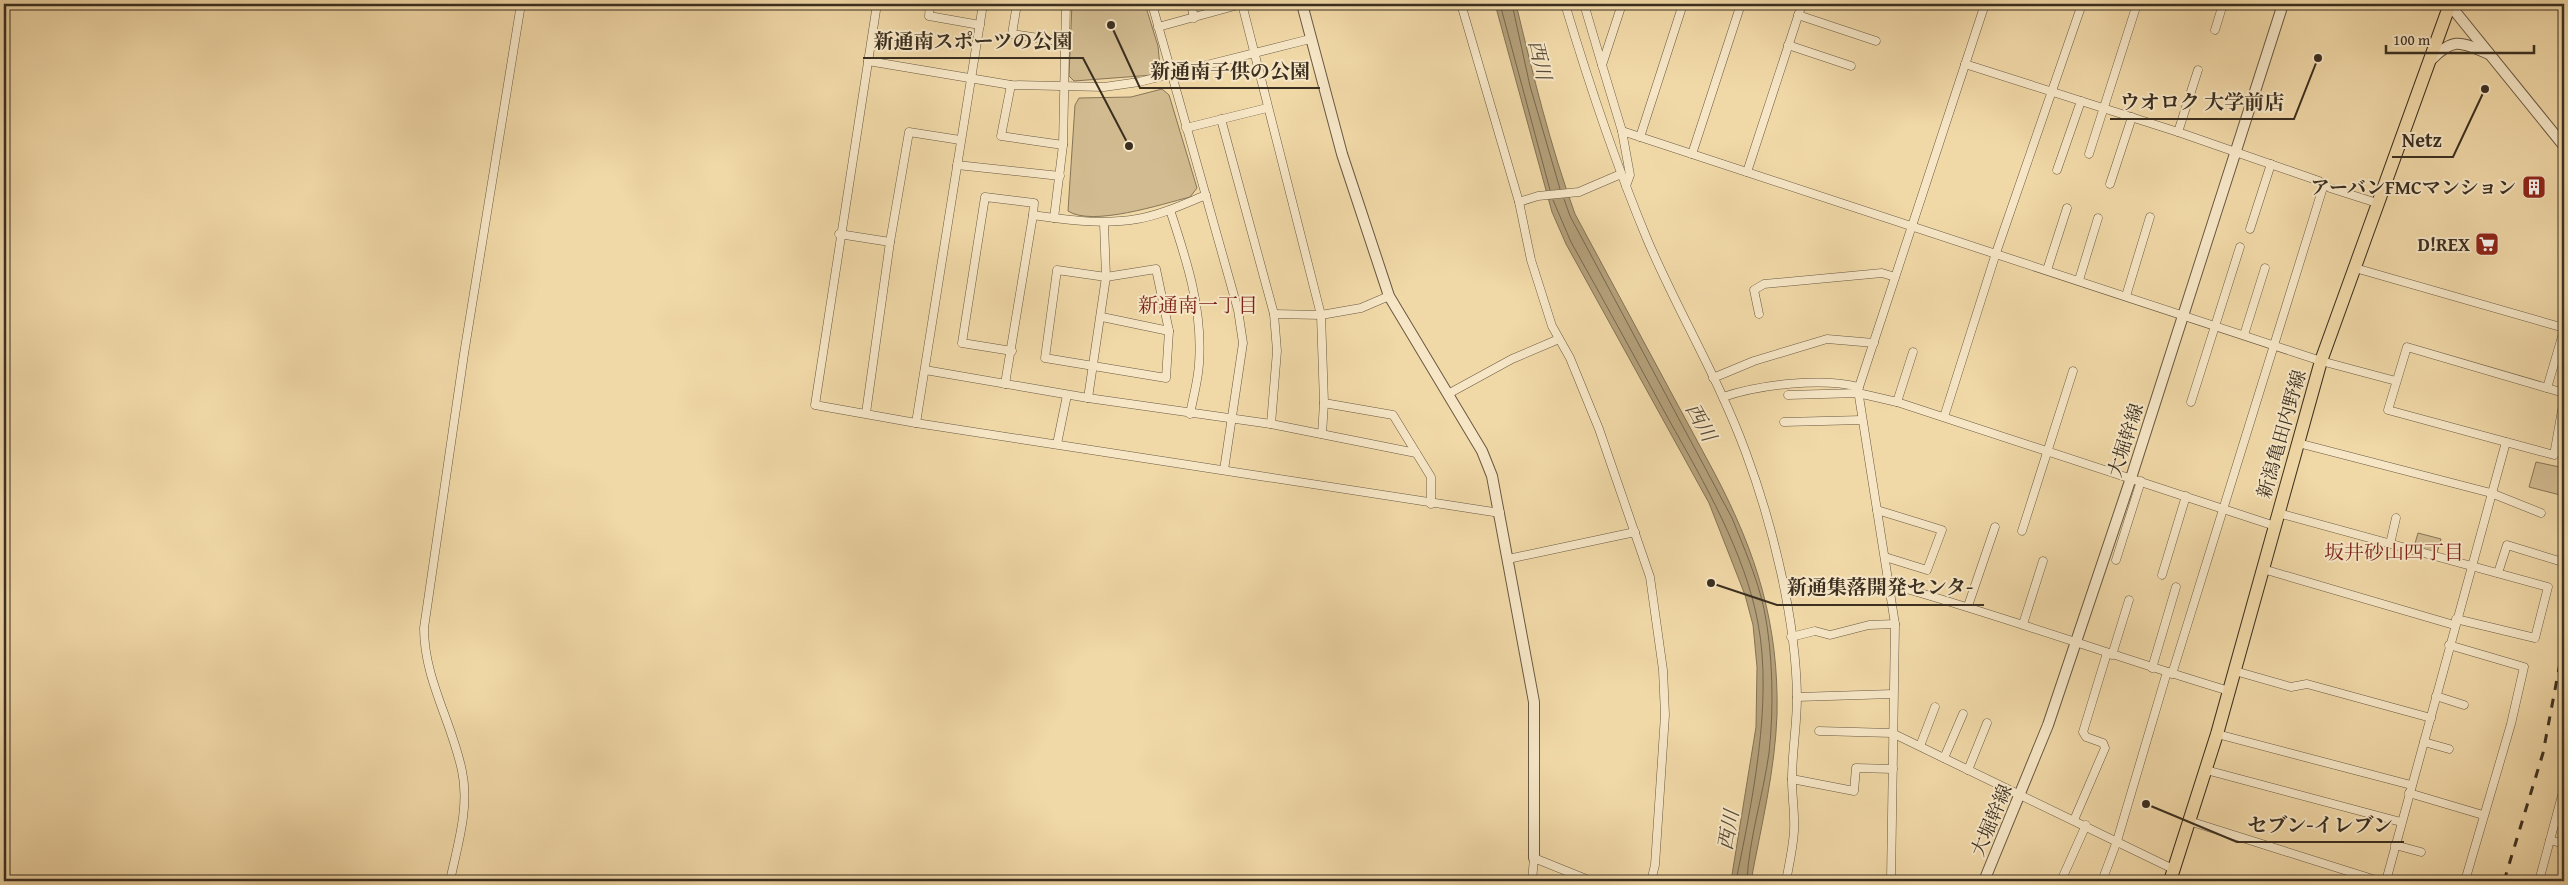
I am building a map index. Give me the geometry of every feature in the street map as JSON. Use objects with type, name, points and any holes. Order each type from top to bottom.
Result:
[{"type":"main road","name":"新潟亀田内野線","points":[[2171,875],[2217,734],[2321,361],[2449,4]]},
{"type":"street","points":[[450,881],[463,815],[463,772],[426,660],[424,628],[464,354],[521,4]]},
{"type":"street","points":[[877,4],[815,405],[916,423],[1431,504],[1500,513]]},
{"type":"street","points":[[930,4],[928,16],[980,25]]},
{"type":"street","points":[[916,423],[926,370],[960,140],[983,4]]},
{"type":"street","points":[[1017,4],[1012,34],[1065,42]]},
{"type":"street","points":[[1054,218],[1063,145],[1066,4]]},
{"type":"street","points":[[1152,4],[1238,310],[1243,343],[1224,470]]},
{"type":"street","points":[[1191,4],[1194,18]]},
{"type":"street","points":[[1158,28],[1242,4],[1321,315],[1324,403],[1322,434]]},
{"type":"street","points":[[1304,4],[1310,39],[1342,154],[1389,296],[1482,451],[1492,476],[1534,702],[1534,858],[1532,881]]},
{"type":"street","points":[[1461,4],[1519,202],[1531,260],[1552,326],[1599,429],[1650,577],[1663,670],[1665,715],[1655,866],[1651,881]]},
{"type":"street","points":[[1565,4],[1594,102],[1621,174],[1678,308],[1723,397],[1746,453],[1779,565],[1791,636],[1797,697],[1792,779],[1794,830],[1786,881]]},
{"type":"street","points":[[1584,4],[1622,131],[1630,175],[1626,186]]},
{"type":"street","points":[[1602,66],[1622,4]]},
{"type":"street","points":[[1640,137],[1683,4]]},
{"type":"street","points":[[1692,154],[1741,4]]},
{"type":"street","points":[[1747,172],[1802,4]]},
{"type":"street","points":[[1891,881],[1895,624],[1858,390],[1985,4]]},
{"type":"street","points":[[1944,417],[1996,253],[2053,93],[2082,4]]},
{"type":"street","points":[[2089,154],[2136,4]]},
{"type":"street","points":[[2215,30],[2224,4]]},
{"type":"street","name":"大堀幹線","points":[[1984,881],[2048,724],[2136,479],[2183,314],[2283,4]]},
{"type":"street","points":[[2449,4],[2564,146]]},
{"type":"street","points":[[1798,15],[1876,41]]},
{"type":"street","points":[[868,61],[1011,85],[1113,86],[1139,82],[1310,39]]},
{"type":"street","points":[[2429,61],[2441,50],[2454,43],[2462,43],[2490,55]]},
{"type":"street","points":[[1788,45],[1851,66]]},
{"type":"street","points":[[1964,64],[2178,132],[2271,164],[2330,188],[2377,203]]},
{"type":"street","points":[[2178,132],[2198,70]]},
{"type":"street","points":[[1011,85],[1001,136],[1063,145]]},
{"type":"street","points":[[2057,170],[2081,101]]},
{"type":"street","points":[[1186,128],[1267,108]]},
{"type":"street","points":[[2110,184],[2132,117]]},
{"type":"street","points":[[1221,119],[1274,314],[1277,351],[1271,424]]},
{"type":"street","points":[[1622,131],[2183,314],[2321,361],[2396,380]]},
{"type":"street","points":[[866,413],[890,242],[909,132],[960,140]]},
{"type":"street","points":[[2250,229],[2271,164]]},
{"type":"street","points":[[957,165],[1060,176]]},
{"type":"street","points":[[1519,202],[1538,196],[1580,192],[1621,174]]},
{"type":"street","points":[[2102,881],[2117,840],[2223,509],[2324,184]]},
{"type":"street","points":[[1033,215],[1104,223],[1137,219],[1170,210],[1206,195]]},
{"type":"street","points":[[1005,384],[1012,351],[1034,203],[985,197],[962,343],[1012,351]]},
{"type":"street","points":[[2047,270],[2067,208]]},
{"type":"street","points":[[1170,210],[1190,270],[1199,315],[1199,365],[1190,414]]},
{"type":"street","points":[[2126,296],[2150,217]]},
{"type":"street","points":[[2078,280],[2098,218]]},
{"type":"street","points":[[1088,398],[1092,366],[1102,317],[1106,277],[1104,223]]},
{"type":"street","points":[[840,234],[890,242]]},
{"type":"street","points":[[2191,402],[2240,247]]},
{"type":"street","points":[[2244,335],[2266,268]]},
{"type":"street","points":[[2355,268],[2564,329],[2547,388]]},
{"type":"street","points":[[1156,269],[1169,331],[1166,378],[1045,358],[1057,270],[1106,277],[1156,269]]},
{"type":"street","points":[[1759,314],[1754,290],[1764,284],[1882,273],[1895,277]]},
{"type":"street","points":[[1274,314],[1321,315],[1361,308],[1389,296]]},
{"type":"street","points":[[1102,317],[1169,331]]},
{"type":"street","points":[[1448,394],[1512,359],[1559,339]]},
{"type":"street","points":[[1713,378],[1754,361],[1827,339],[1874,344]]},
{"type":"street","points":[[2564,393],[2407,347],[2388,410],[2554,455],[2564,399]]},
{"type":"street","points":[[1897,402],[1913,352]]},
{"type":"street","points":[[926,370],[1190,414],[1271,424],[1416,453]]},
{"type":"street","points":[[2022,531],[2073,371]]},
{"type":"street","points":[[1723,397],[1765,386],[1843,384],[2275,526]]},
{"type":"street","points":[[1788,394],[1858,390]]},
{"type":"street","points":[[1057,444],[1067,394]]},
{"type":"street","points":[[1324,403],[1393,415],[1431,476],[1431,504]]},
{"type":"street","points":[[1784,422],[1862,420]]},
{"type":"street","points":[[2386,881],[2431,718],[2455,622],[2506,442]]},
{"type":"street","points":[[2298,443],[2491,493],[2541,513]]},
{"type":"street","points":[[2116,560],[2136,479]]},
{"type":"street","points":[[2162,575],[2186,496]]},
{"type":"street","points":[[1877,510],[1942,530],[1927,570],[1885,557]]},
{"type":"street","points":[[2264,569],[2455,622],[2535,638],[2548,586],[2278,513]]},
{"type":"street","points":[[2390,544],[2396,518]]},
{"type":"street","points":[[1968,606],[1995,527]]},
{"type":"street","points":[[1508,559],[1635,532]]},
{"type":"street","points":[[2498,573],[2507,545],[2559,561]]},
{"type":"street","points":[[2023,624],[2043,561]]},
{"type":"street","points":[[1889,584],[1968,606],[2152,668],[2229,691]]},
{"type":"street","points":[[2152,668],[2176,587]]},
{"type":"street","points":[[2074,820],[2105,748],[2102,743],[2086,737],[2083,732],[2129,600]]},
{"type":"street","points":[[1791,636],[1815,631],[1830,635],[1869,625],[1895,624]]},
{"type":"street","points":[[2449,645],[2524,667],[2510,724],[2464,881]]},
{"type":"street","points":[[2235,671],[2291,686],[2307,684],[2431,718]]},
{"type":"street","points":[[1797,697],[1893,694]]},
{"type":"street","points":[[2436,696],[2464,704]]},
{"type":"street","points":[[1920,746],[1935,707]]},
{"type":"street","points":[[1944,758],[1962,714]]},
{"type":"street","points":[[1968,770],[1987,723]]},
{"type":"street","points":[[1819,731],[1892,733],[2117,840],[2171,875]]},
{"type":"street","points":[[2217,734],[2410,789],[2483,815]]},
{"type":"street","points":[[2424,742],[2449,749]]},
{"type":"street","points":[[1792,779],[1854,791],[1856,768],[1893,769]]},
{"type":"street","points":[[2206,770],[2401,822]]},
{"type":"street","points":[[2539,881],[2564,788]]},
{"type":"street","points":[[2189,821],[2379,881]]},
{"type":"street","points":[[2061,881],[2086,826]]},
{"type":"street","points":[[2550,840],[2564,844]]},
{"type":"street","points":[[2395,845],[2421,852]]},
{"type":"street","points":[[1534,858],[1591,881]]},
{"type":"shaded area","points":[[1072,4],[1145,4],[1158,46],[1160,67],[1153,75],[1074,81],[1069,76]]},
{"type":"shaded area","points":[[1162,89],[1169,95],[1197,188],[1190,197],[1128,213],[1093,217],[1068,211],[1075,105],[1079,98],[1131,97]]},
{"type":"shaded area","points":[[2536,462],[2564,468],[2564,496],[2529,487]]},
{"type":"shaded area","points":[[2418,533],[2441,539],[2437,553],[2414,547]]},
{"type":"water","points":[[1495,4],[1516,4],[1550,136],[1575,214],[1715,474],[1743,533],[1754,562],[1769,620],[1774,651],[1777,682],[1777,715],[1771,778],[1751,881],[1731,881],[1756,727],[1757,667],[1753,625],[1745,595],[1709,503],[1566,244],[1552,212]]},
{"type":"railway","points":[[2504,881],[2543,753],[2564,642]]},
{"type":"place","name":"新通南子供の公園","points":[[1111,25]]},
{"type":"place","name":"ウオロク 大学前店","points":[[2318,58]]},
{"type":"place","name":"Netz","points":[[2485,89]]},
{"type":"place","name":"新通南スポーツの公園","points":[[1129,146]]},
{"type":"place","name":"アーバンFMCマンション","points":[[2534,187]]},
{"type":"place","name":"D!REX","points":[[2487,244]]},
{"type":"place","name":"新通集落開発センタ-","points":[[1711,583]]},
{"type":"place","name":"セブン-イレブン","points":[[2146,804]]},
{"type":"district","name":"新通南一丁目","points":[[1198,305]]},
{"type":"district","name":"坂井砂山四丁目","points":[[2394,552]]},
{"type":"water label","name":"西川","points":[[1540,60]]},
{"type":"water label","name":"西川","points":[[1701,422]]},
{"type":"water label","name":"西川","points":[[1728,830]]}]
